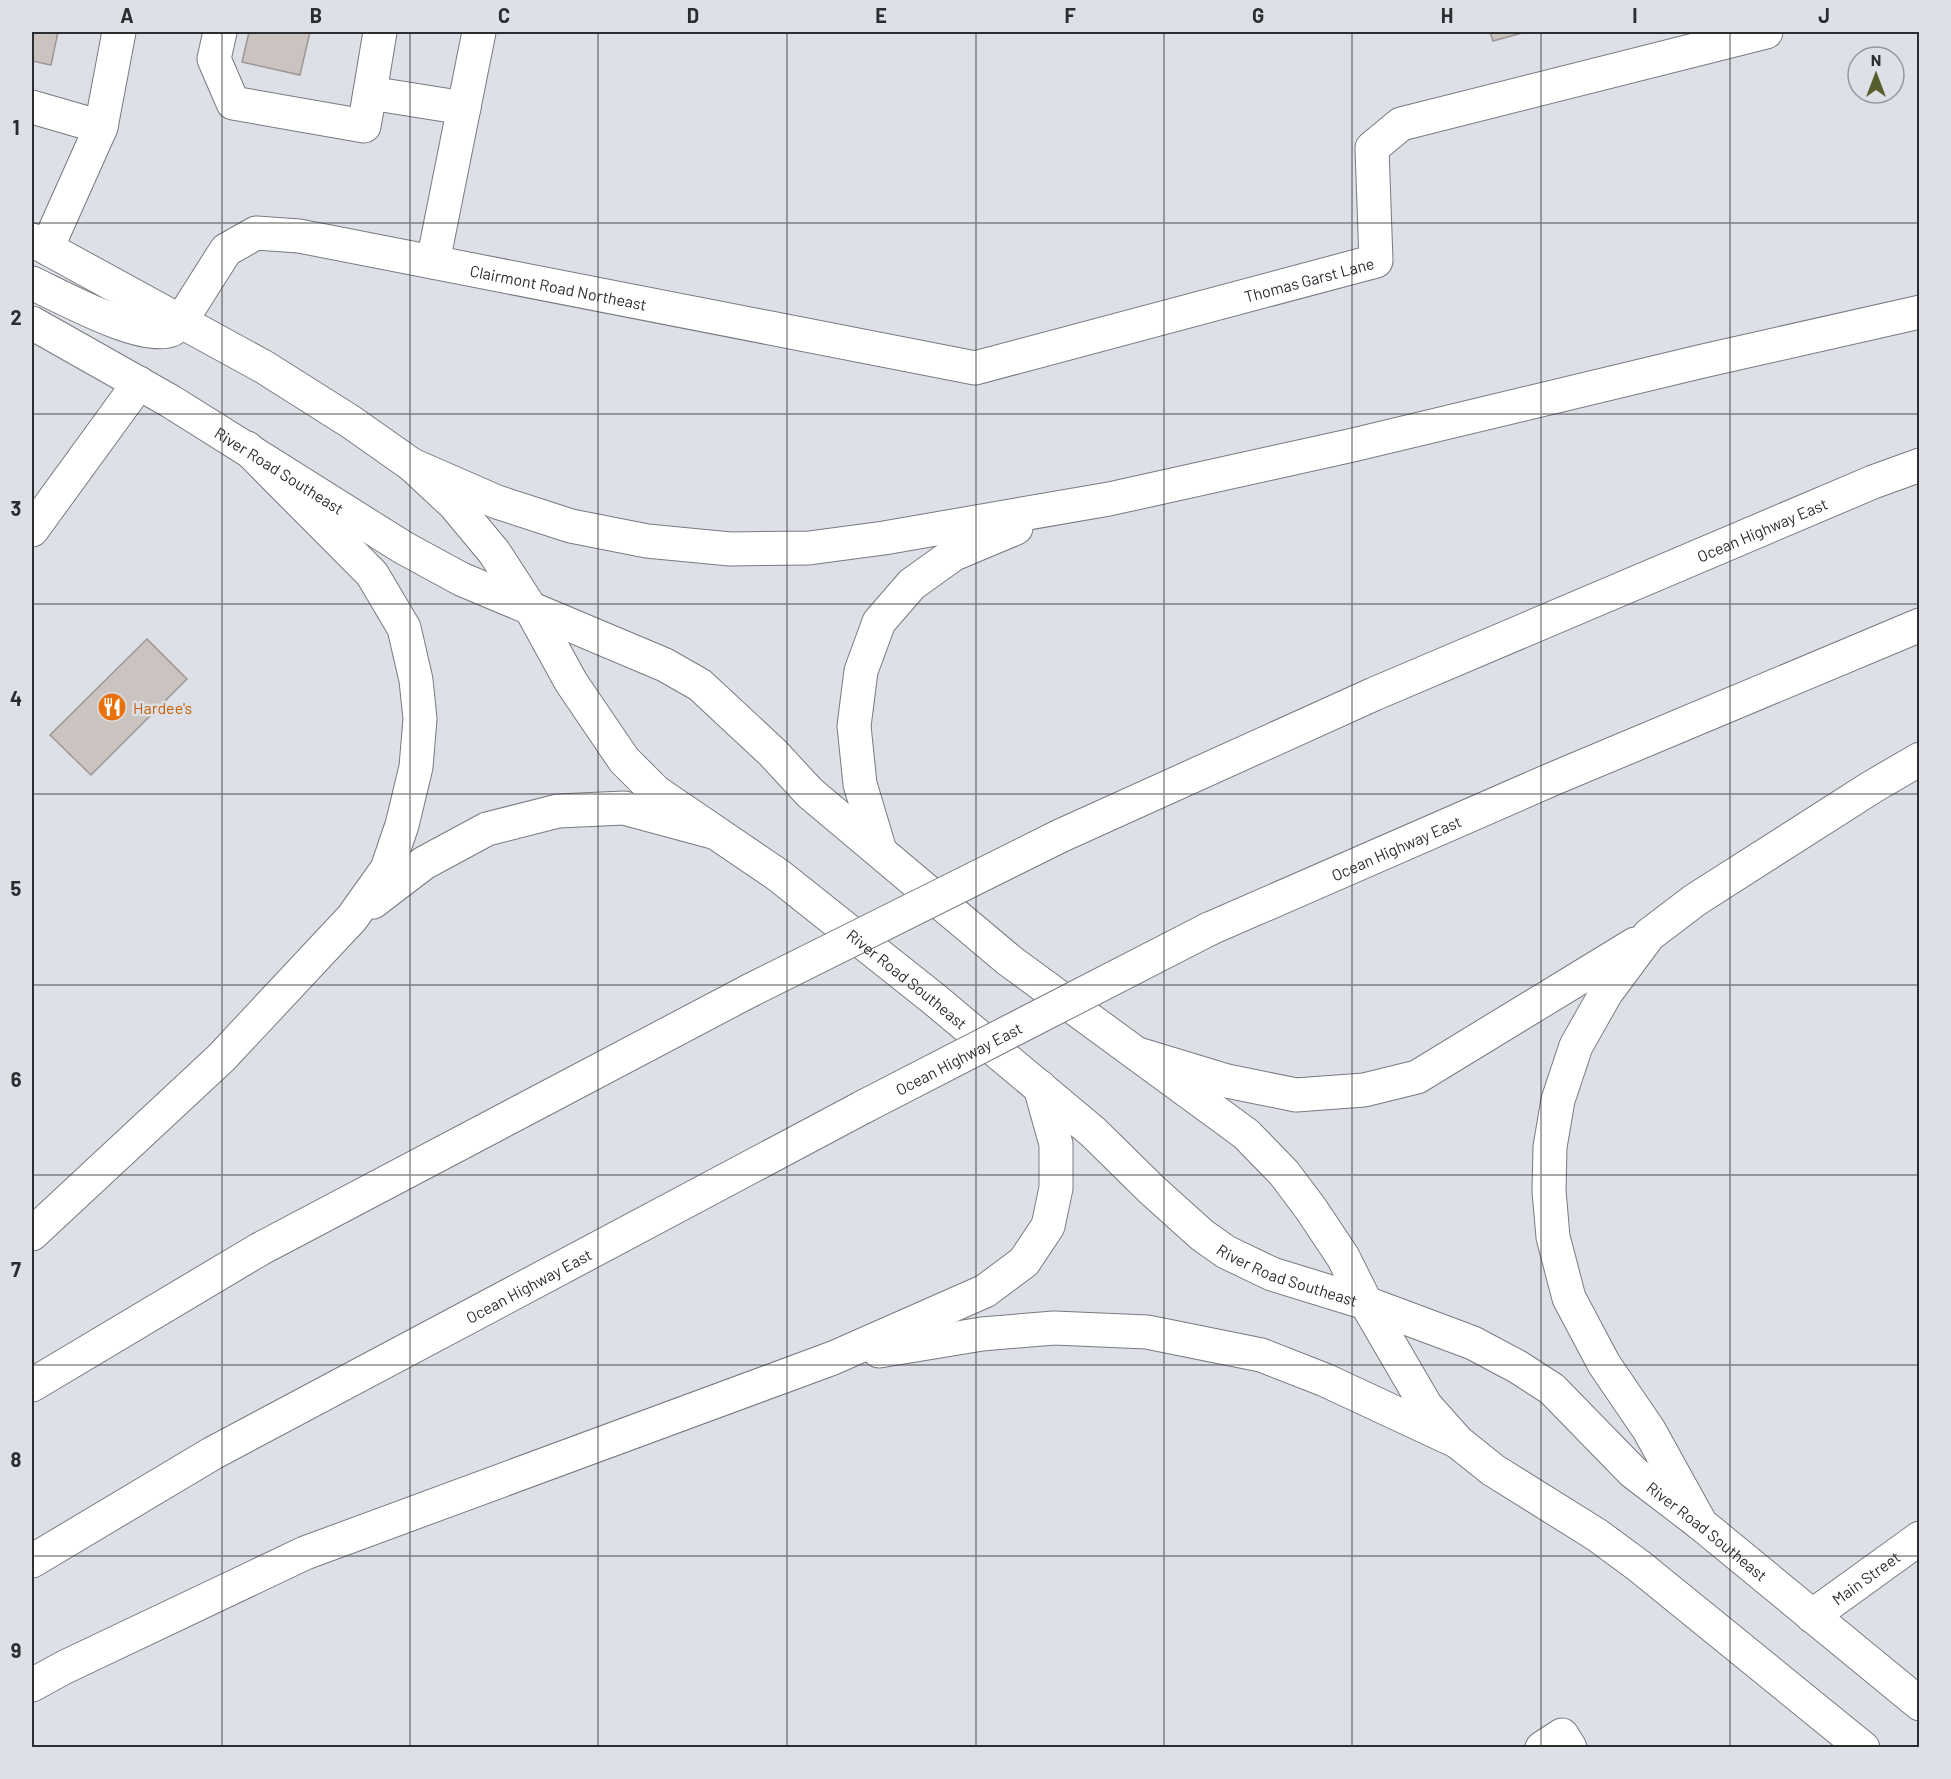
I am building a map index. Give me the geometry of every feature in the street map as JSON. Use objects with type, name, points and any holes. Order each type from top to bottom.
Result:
[{"type":"main road","points":[[39,244],[100,127],[119,32]]},
{"type":"main road","points":[[220,32],[214,59],[233,103],[364,126],[380,32]]},
{"type":"main road","points":[[433,262],[479,32]]},
{"type":"main road","name":"Thomas Garst Lane","points":[[975,368],[1376,261],[1372,148],[1401,124],[1766,32]]},
{"type":"main road","points":[[369,98],[370,93],[464,108]]},
{"type":"main road","points":[[32,107],[100,127]]},
{"type":"main road","name":"Clairmont Road Northeast","points":[[182,321],[226,250],[256,233],[299,236],[975,368]]},
{"type":"main road","name":"River Road Southeast","points":[[39,244],[274,373],[351,422],[412,465],[454,504],[494,552],[531,609],[571,682],[624,760],[656,792],[787,882],[934,999],[1093,1132],[1202,1235],[1226,1252],[1272,1274],[1366,1303],[1473,1343],[1518,1367],[1552,1389],[1633,1472],[1701,1524],[1920,1704]]},
{"type":"main road","points":[[32,283],[135,329],[159,333],[172,330],[182,321]]},
{"type":"main road","points":[[412,465],[497,502],[571,526],[647,541],[730,549],[809,548],[884,538],[1109,499],[1353,446],[1702,361],[1920,312]]},
{"type":"main road","name":"River Road Southeast","points":[[32,322],[248,448],[404,548],[461,579],[665,665],[700,685],[773,753],[810,793],[1011,961],[1246,1134],[1284,1173],[1343,1257],[1366,1303],[1425,1406],[1458,1442],[1492,1470],[1597,1535],[1640,1566],[1863,1748]]},
{"type":"main road","points":[[32,530],[139,383]]},
{"type":"main road","points":[[32,1234],[221,1058],[352,918],[387,869],[402,825],[416,767],[420,719],[416,680],[404,628],[372,574],[248,448]]},
{"type":"main road","name":"Ocean Highway East","points":[[32,1385],[260,1249],[749,991],[1060,836],[1374,694],[1873,482],[1920,465]]},
{"type":"main road","points":[[880,851],[860,784],[854,726],[861,671],[879,622],[912,584],[954,554],[1003,532],[1109,499]]},
{"type":"main road","name":"Ocean Highway East","points":[[32,1561],[213,1453],[865,1106],[1209,929],[1555,778],[1920,625]]},
{"type":"main road","points":[[1138,1054],[1227,1082],[1296,1095],[1364,1090],[1417,1077],[1649,935],[1695,900],[1920,759]]},
{"type":"main road","points":[[352,918],[424,863],[487,829],[558,811],[624,808],[713,832]]},
{"type":"main road","points":[[1649,935],[1606,993],[1576,1046],[1558,1100],[1550,1147],[1549,1191],[1552,1226],[1569,1298],[1604,1364],[1649,1431],[1701,1524]]},
{"type":"main road","points":[[32,1685],[75,1662],[304,1553],[833,1358],[985,1291],[1024,1262],[1048,1226],[1056,1188],[1056,1144],[1040,1087]]},
{"type":"main road","points":[[833,1358],[982,1334],[1054,1328],[1147,1332],[1261,1355],[1325,1380],[1458,1442]]},
{"type":"main road","name":"Main Street","points":[[1812,1616],[1920,1538]]},
{"type":"building","points":[[32,32],[58,32],[51,65],[32,61]]},
{"type":"building","points":[[249,32],[310,32],[300,75],[242,62]]},
{"type":"building","points":[[1490,32],[1526,32],[1493,41]]},
{"type":"building","points":[[147,639],[187,679],[91,775],[50,735]]},
{"type":"place","name":"Hardee's","points":[[112,707]]}]
